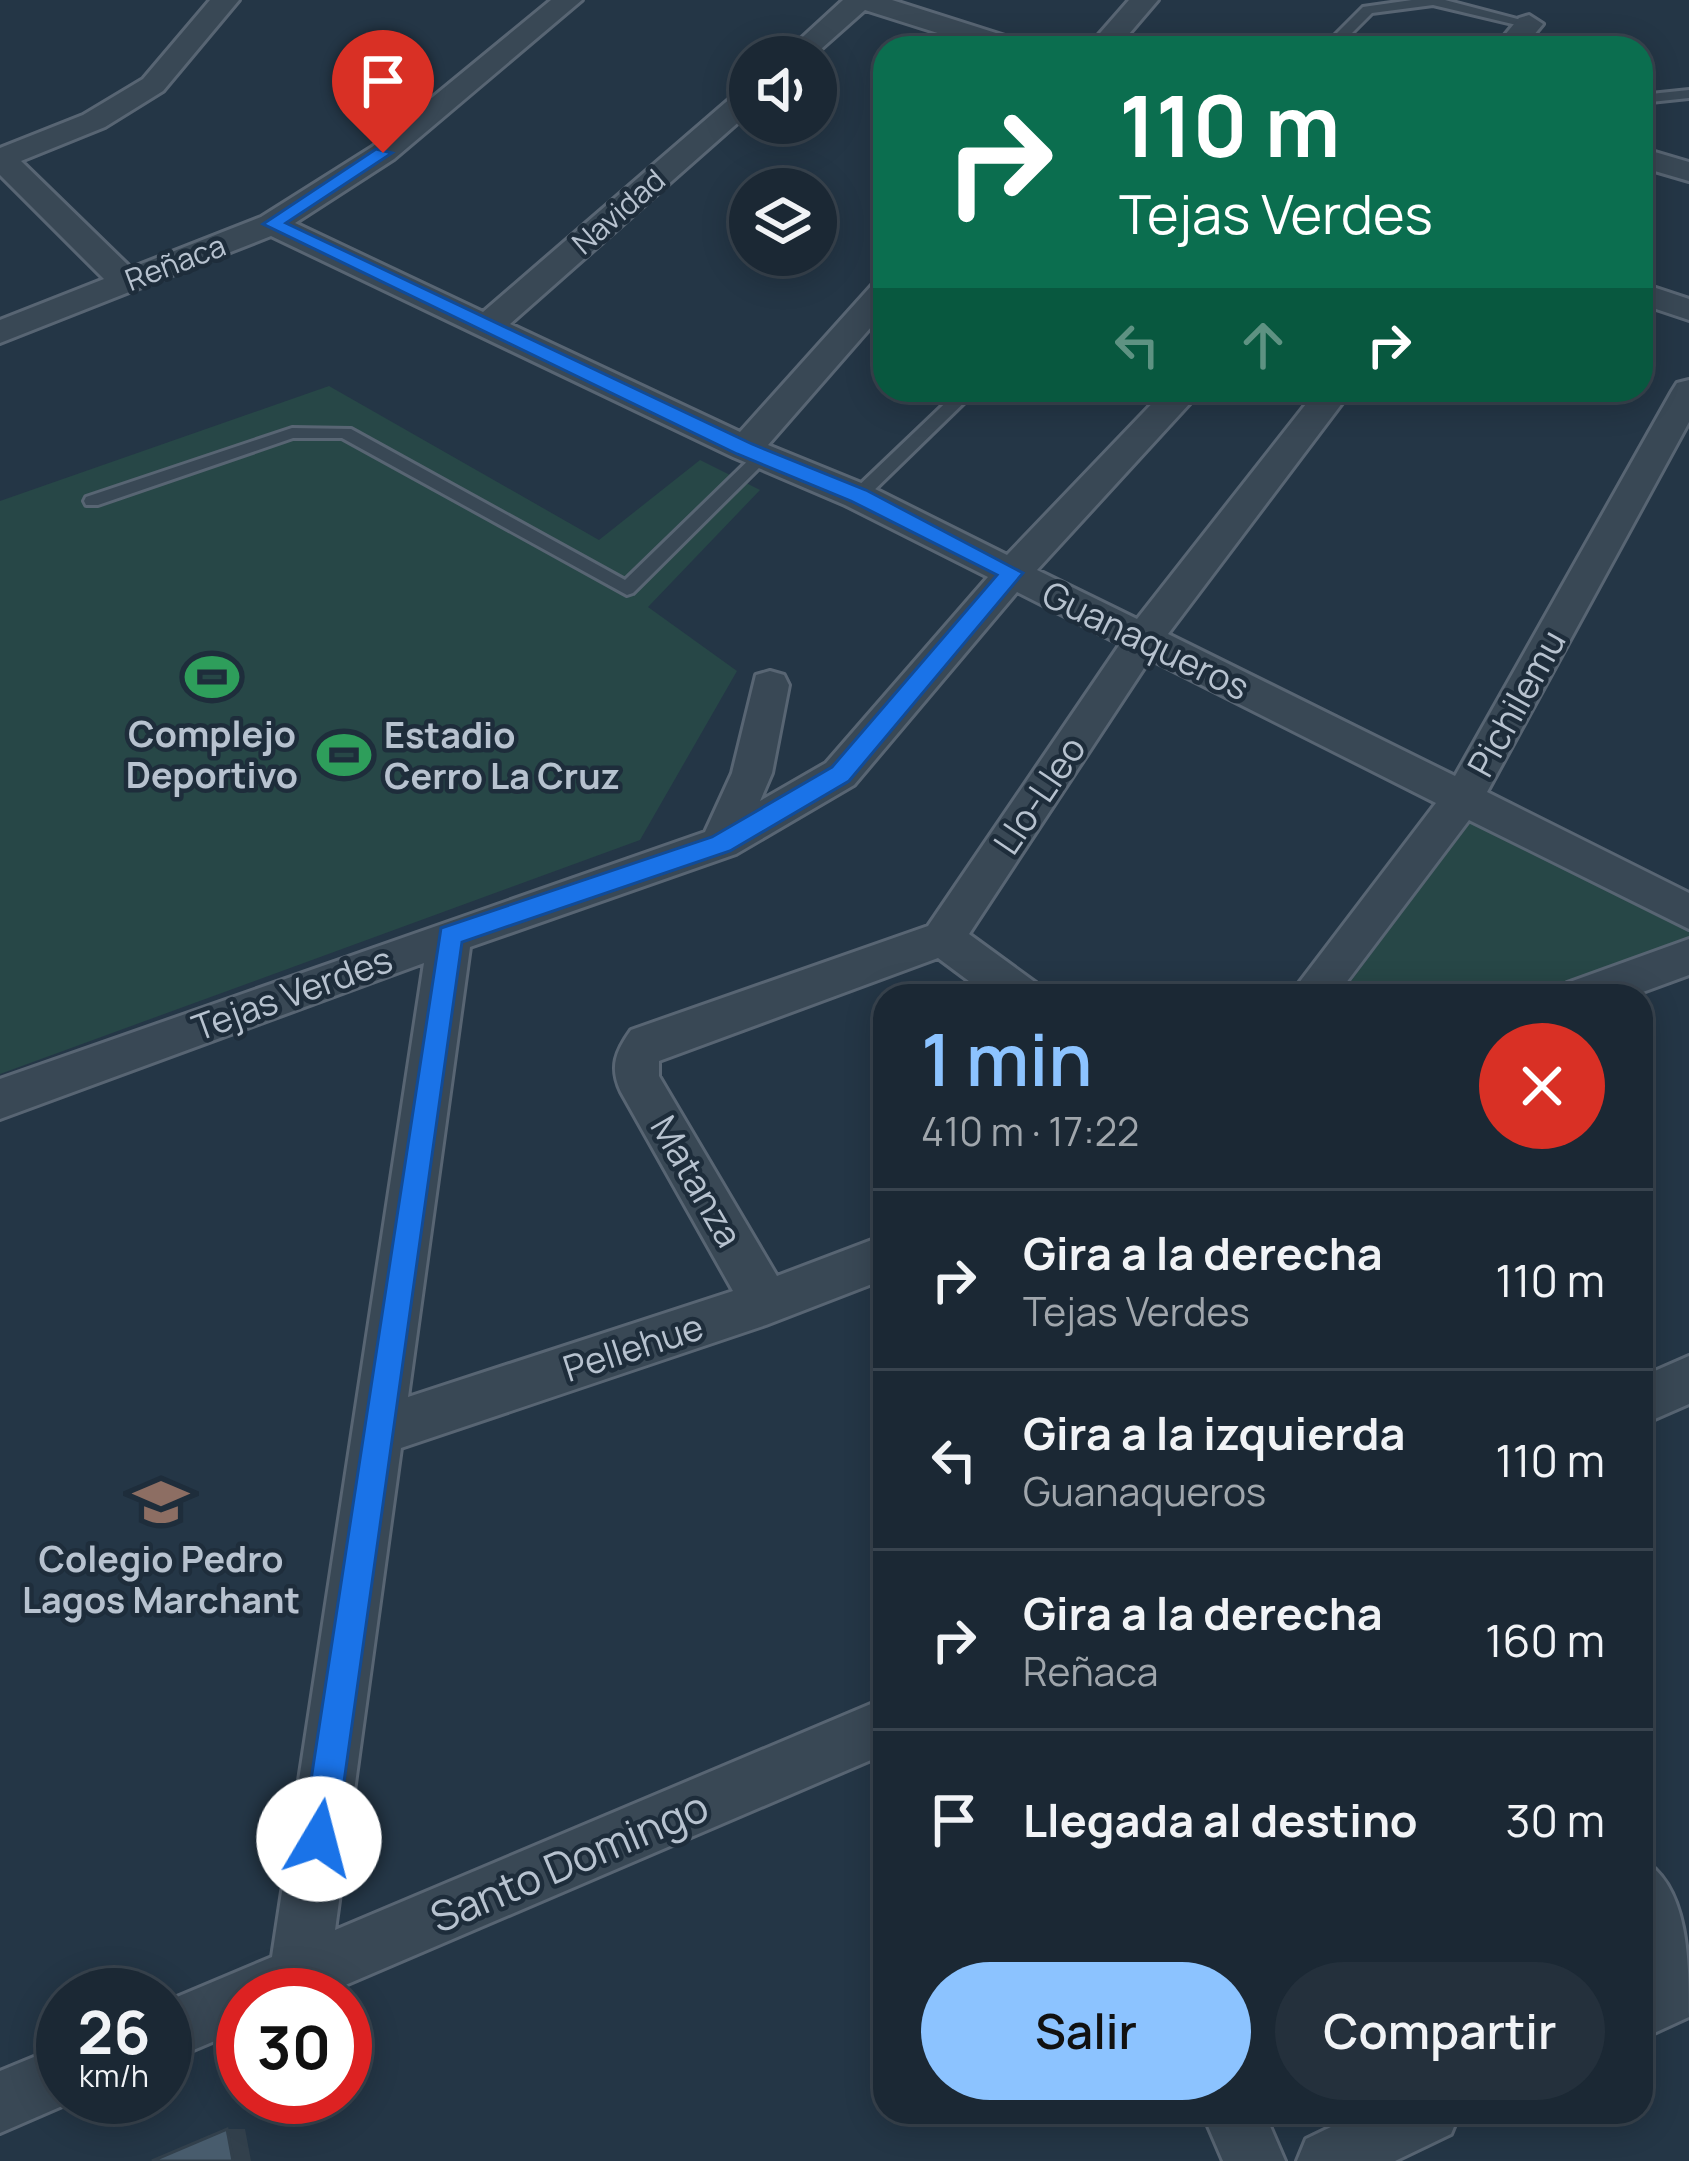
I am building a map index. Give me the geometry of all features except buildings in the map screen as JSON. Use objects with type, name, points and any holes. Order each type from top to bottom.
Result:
[{"type":"street","points":[[124,281],[0,158],[94,121],[153,85],[225,0]]},
{"type":"street","name":"Reñaca","points":[[0,332],[272,224],[383,153],[568,0]]},
{"type":"street","points":[[820,36],[862,0],[976,36]]},
{"type":"street","points":[[1112,36],[1144,0]]},
{"type":"street","points":[[1518,36],[1529,24]]},
{"type":"street","name":"Navidad","points":[[486,327],[729,114]]},
{"type":"street","points":[[1653,161],[1689,172]]},
{"type":"street","name":"Guanaqueros","points":[[272,224],[754,452],[858,496],[1689,912]]},
{"type":"street","points":[[1653,297],[1689,310]]},
{"type":"street","points":[[754,452],[873,306]]},
{"type":"street","name":"Pichilemu","points":[[1320,984],[1463,798],[1689,391]]},
{"type":"street","name":"Tejas Verdes","points":[[0,1099],[450,935],[721,844],[840,774],[1012,573],[1174,402]]},
{"type":"street","name":"Llo-Lleo","points":[[943,938],[1144,638],[1326,402]]},
{"type":"street","points":[[721,844],[752,772],[770,685]]},
{"type":"street","points":[[279,1968],[378,1431],[450,935]]},
{"type":"street","points":[[943,938],[1005,984]]},
{"type":"street","name":"Matanza","points":[[766,1303],[637,1078],[637,1057],[647,1043],[943,938]]},
{"type":"street","points":[[1615,984],[1689,957]]},
{"type":"street","name":"Pellehue","points":[[378,1431],[766,1303],[873,1262]]},
{"type":"street","points":[[1653,1396],[1689,1380]]},
{"type":"street","name":"Santo Domingo","points":[[316,1968],[873,1731]]},
{"type":"street","points":[[1653,1909],[1689,1971]]},
{"type":"street","points":[[1653,2003],[1689,1986]]},
{"type":"street","points":[[0,2102],[36,2087]]},
{"type":"street","points":[[1238,2124],[1254,2161]]},
{"type":"street","points":[[1328,2161],[1404,2124]]},
{"type":"lane","points":[[1341,36],[1368,10],[1433,1],[1529,24]]},
{"type":"lane","points":[[1653,98],[1689,94]]},
{"type":"lane","points":[[858,496],[956,402]]},
{"type":"lane","points":[[92,501],[292,434],[345,434],[627,589],[754,452]]},
{"type":"green space","name":"Estadio Cerro La Cruz","points":[[329,386],[599,540],[700,460],[760,490],[648,607],[737,671],[640,840],[0,1074],[0,501]]},
{"type":"green space","points":[[1471,819],[1689,930],[1689,941],[1566,984],[1349,984]]},
{"type":"place","name":"Complejo Deportivo","points":[[212,677]]},
{"type":"place","name":"Estadio Cerro La Cruz","points":[[344,755]]},
{"type":"place","name":"Colegio Pedro Lagos Marchant","points":[[161,1502]]},
{"type":"route","points":[[319,1839],[450,935],[721,844],[840,774],[1012,573],[858,496],[745,449],[272,224],[383,153]]}]
